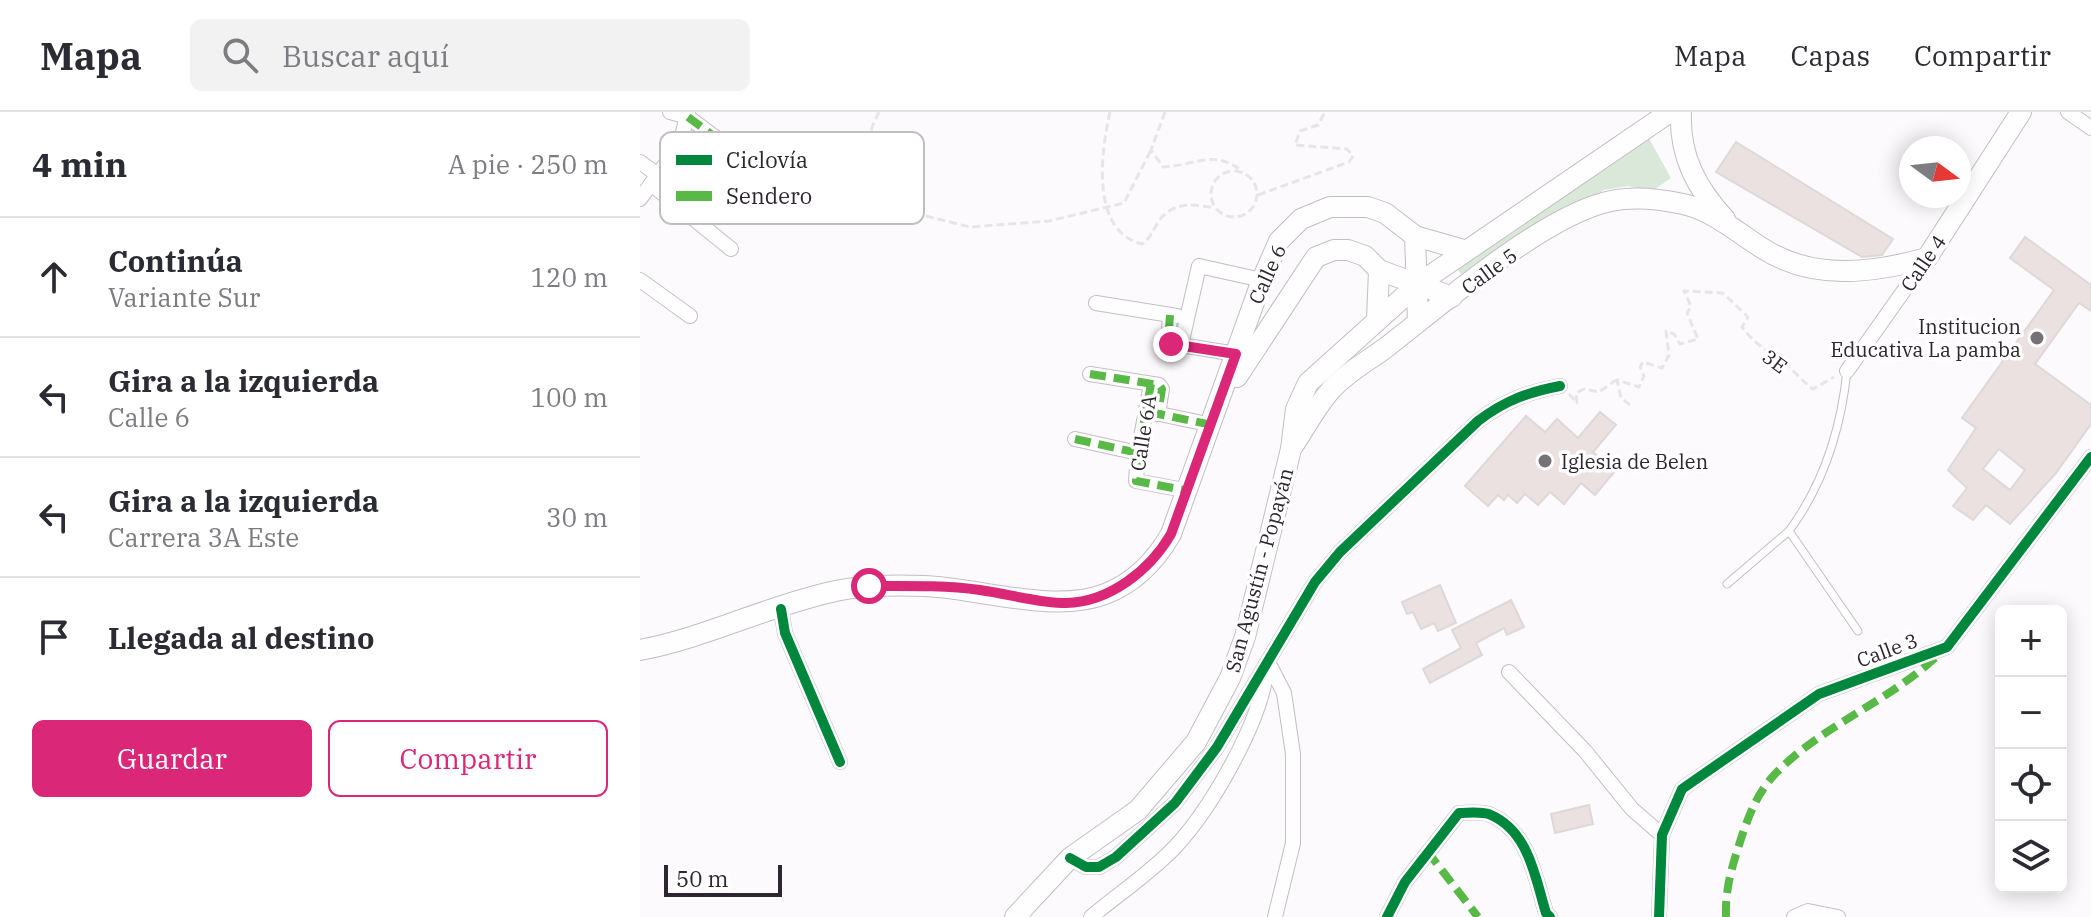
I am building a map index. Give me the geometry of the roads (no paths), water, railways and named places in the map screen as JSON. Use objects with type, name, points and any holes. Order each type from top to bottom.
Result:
[{"type":"main road","name":"Calle 5","points":[[1418,284],[1670,112]]},
{"type":"main road","points":[[1681,112],[1680,137],[1691,171],[1708,201],[1732,227],[1766,250],[1818,268],[1845,272],[1886,269],[1927,258]]},
{"type":"main road","name":"Calle 4","points":[[1927,258],[2021,112]]},
{"type":"main road","name":"Calle 5","points":[[1291,449],[1331,390],[1418,322],[1558,222],[1612,201],[1655,198],[1688,205],[1732,227]]},
{"type":"main road","name":"Calle 6","points":[[640,650],[826,593],[869,586],[980,590],[1068,603],[1105,594],[1137,575],[1162,550],[1189,491],[1262,280],[1279,241],[1301,219],[1330,207],[1368,207],[1385,213],[1415,236],[1464,250]]},
{"type":"main road","points":[[1415,236],[1418,322]]},
{"type":"main road","name":"Calle 6","points":[[1215,416],[1316,257],[1334,250],[1348,250],[1365,256],[1379,270],[1452,297]]},
{"type":"main road","points":[[1377,320],[1379,270]]},
{"type":"main road","name":"San Agustín - Popayán","points":[[1015,917],[1070,858],[1127,819],[1155,792],[1196,742],[1223,691],[1245,637],[1291,449],[1296,409],[1308,383],[1418,284]]},
{"type":"street","points":[[670,112],[688,115],[710,132]]},
{"type":"street","points":[[2068,112],[2091,128]]},
{"type":"street","points":[[640,162],[660,184]]},
{"type":"street","points":[[640,199],[660,171]]},
{"type":"street","points":[[704,224],[731,249]]},
{"type":"street","name":"Calle 4","points":[[1847,371],[1927,258]]},
{"type":"street","points":[[1236,354],[1174,344],[1178,316],[1199,266],[1262,280]]},
{"type":"street","points":[[640,280],[690,316]]},
{"type":"street","points":[[1096,303],[1178,316]]},
{"type":"street","name":"Calle 6A","points":[[1090,374],[1156,386],[1152,413],[1138,453],[1136,481],[1189,491]]},
{"type":"street","points":[[1070,858],[1086,867],[1099,867],[1156,822],[1217,747],[1315,582],[1340,552],[1478,421],[1499,405],[1530,392],[1560,386]]},
{"type":"street","points":[[1152,413],[1215,416]]},
{"type":"street","points":[[1075,439],[1138,453]]},
{"type":"street","name":"Calle 3","points":[[1662,835],[1682,789],[1819,694],[1947,647],[2091,457]]},
{"type":"street","points":[[781,609],[785,633],[840,762]]},
{"type":"street","points":[[1091,917],[1175,847],[1214,796],[1263,695],[1268,662]]},
{"type":"street","points":[[1268,662],[1284,693],[1293,754],[1293,843],[1275,917]]},
{"type":"street","points":[[1509,672],[1585,751],[1632,809],[1662,835],[1659,917]]},
{"type":"street","points":[[1387,917],[1412,872],[1459,813],[1489,814],[1509,828],[1527,850],[1546,913],[1550,917]]},
{"type":"street","points":[[1794,917],[1808,911],[1838,917]]},
{"type":"lane","points":[[1727,584],[1789,531],[1813,498],[1828,458],[1847,371]]},
{"type":"lane","points":[[1789,531],[1858,631]]},
{"type":"place","name":"Institucion Educativa La pamba","points":[[2037,338]]},
{"type":"place","name":"Iglesia de Belen","points":[[1545,461]]}]
